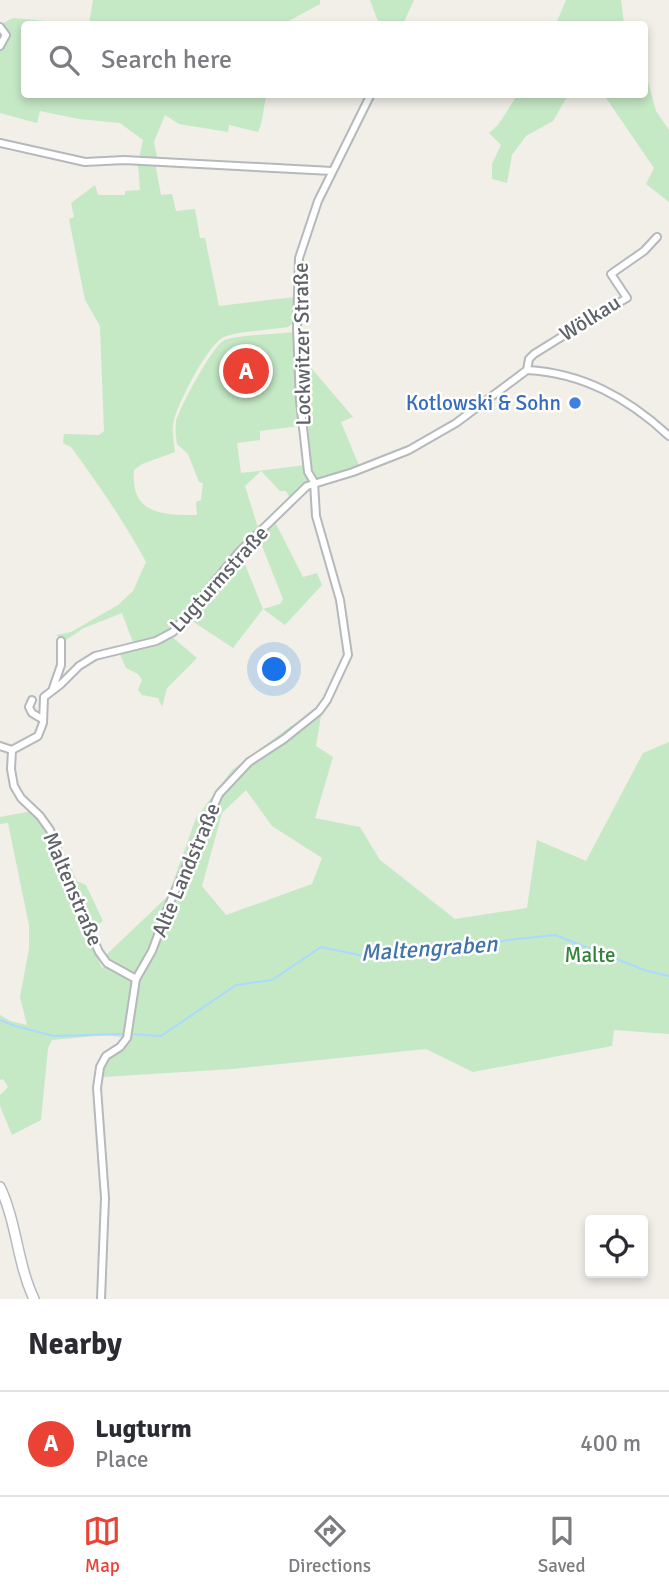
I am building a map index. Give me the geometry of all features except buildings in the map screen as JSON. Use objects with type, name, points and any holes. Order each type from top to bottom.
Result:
[{"type":"main road","points":[[0,1187],[11,1214],[21,1264],[34,1299]]},
{"type":"street","points":[[0,27],[6,35],[0,46]]},
{"type":"street","name":"Lockwitzer Straße","points":[[314,482],[308,472],[300,401],[298,271],[303,240],[318,201],[369,98]]},
{"type":"street","points":[[0,143],[85,162],[124,160],[332,171]]},
{"type":"street","name":"Wölkau","points":[[527,370],[529,359],[534,354],[627,298],[611,274],[644,251],[657,237]]},
{"type":"street","points":[[314,482],[353,472],[409,450],[456,423],[527,370],[569,376],[598,386],[638,409],[669,436]]},
{"type":"street","name":"Lugturmstraße","points":[[42,719],[44,697],[90,658],[168,636],[240,551],[314,482]]},
{"type":"street","name":"Alte Landstraße","points":[[101,1299],[105,1198],[97,1077],[102,1060],[120,1047],[127,1034],[136,979],[152,951],[171,900],[219,794],[249,762],[284,739],[319,710],[327,700],[348,655],[341,600],[316,516],[314,482]]},
{"type":"street","points":[[53,688],[60,669],[61,640]]},
{"type":"street","points":[[0,746],[12,750],[38,736],[42,719],[32,713],[29,703],[32,701]]},
{"type":"street","name":"Maltenstraße","points":[[12,750],[14,786],[21,798],[50,830],[74,896],[99,952],[107,963],[136,979]]},
{"type":"green space","points":[[93,0],[320,0],[320,4],[289,21],[90,21]]},
{"type":"green space","points":[[370,0],[414,0],[404,21],[378,21]]},
{"type":"green space","points":[[566,0],[621,0],[624,21],[557,21]]},
{"type":"green space","points":[[13,18],[45,21],[21,21],[21,98],[266,98],[258,132],[229,125],[228,132],[179,124],[165,115],[154,142],[157,157],[139,158],[143,140],[120,123],[79,119],[40,111],[37,123],[0,113],[0,48],[9,38],[3,23]]},
{"type":"green space","points":[[648,82],[656,111],[669,130],[669,202],[646,184],[654,168],[606,98],[648,98]]},
{"type":"green space","points":[[515,98],[566,98],[553,121],[526,136],[512,155],[507,183],[492,179],[492,164],[501,145],[489,133],[498,125]]},
{"type":"green space","points":[[155,163],[161,195],[172,194],[176,211],[195,209],[200,238],[205,238],[219,306],[295,297],[295,322],[288,327],[230,335],[217,342],[195,375],[177,412],[173,428],[175,452],[142,464],[134,470],[137,496],[143,504],[161,513],[197,515],[196,502],[201,500],[203,483],[199,482],[188,454],[177,444],[176,430],[183,404],[196,379],[223,341],[294,332],[297,335],[300,426],[260,431],[260,440],[237,443],[241,473],[305,465],[310,482],[291,500],[286,491],[280,491],[261,471],[245,486],[259,531],[168,635],[134,645],[122,613],[84,628],[66,640],[56,635],[71,632],[118,605],[133,591],[146,562],[91,475],[71,447],[63,443],[64,434],[99,435],[104,431],[100,326],[85,300],[69,219],[74,217],[71,203],[95,185],[98,195],[125,195],[125,191],[140,190],[138,164]]},
{"type":"green space","points":[[301,356],[353,417],[341,422],[360,468],[316,479],[311,472],[302,401]]},
{"type":"green space","points":[[274,520],[303,577],[317,573],[322,585],[285,625],[263,609],[280,604],[283,599],[258,536]]},
{"type":"green space","points":[[240,552],[263,609],[233,648],[186,617]]},
{"type":"green space","points":[[171,636],[197,658],[167,688],[162,707],[158,698],[142,695],[138,690],[142,680],[138,674],[126,668],[119,652]]},
{"type":"green space","name":"Malte","points":[[321,716],[316,746],[333,757],[315,818],[360,827],[380,860],[455,919],[527,908],[537,840],[586,861],[643,753],[669,742],[669,1034],[614,1030],[612,1046],[473,1072],[426,1049],[232,1069],[103,1077],[104,1062],[124,1045],[134,977],[104,957],[168,896],[196,818],[232,770],[291,726]],"holes":[[[246,790],[272,826],[322,858],[312,884],[226,915],[202,886],[222,813]]]},
{"type":"green space","points":[[32,811],[48,831],[71,898],[102,968],[107,965],[133,981],[122,1037],[105,1035],[52,1040],[48,1048],[41,1120],[12,1135],[0,1106],[0,1095],[8,1087],[3,1079],[0,1080],[0,1015],[10,1021],[27,1025],[20,997],[29,949],[29,925],[8,823],[0,824],[0,817]]},
{"type":"green space","points":[[66,857],[77,881],[86,885],[103,921],[93,928],[63,859]]},
{"type":"waterway","name":"Maltengraben","points":[[130,1034],[161,1036],[236,985],[272,980],[321,947],[364,956],[378,948],[430,944],[461,949],[555,935],[647,971],[669,976]]},
{"type":"waterway","name":"Maltengraben","points":[[0,1020],[54,1036],[125,1034]]},
{"type":"waterway","points":[[0,1199],[4,1210]]},
{"type":"place","name":"Lugturm","points":[[246,371]]},
{"type":"place","name":"Kotlowski & Sohn","points":[[575,403]]}]
